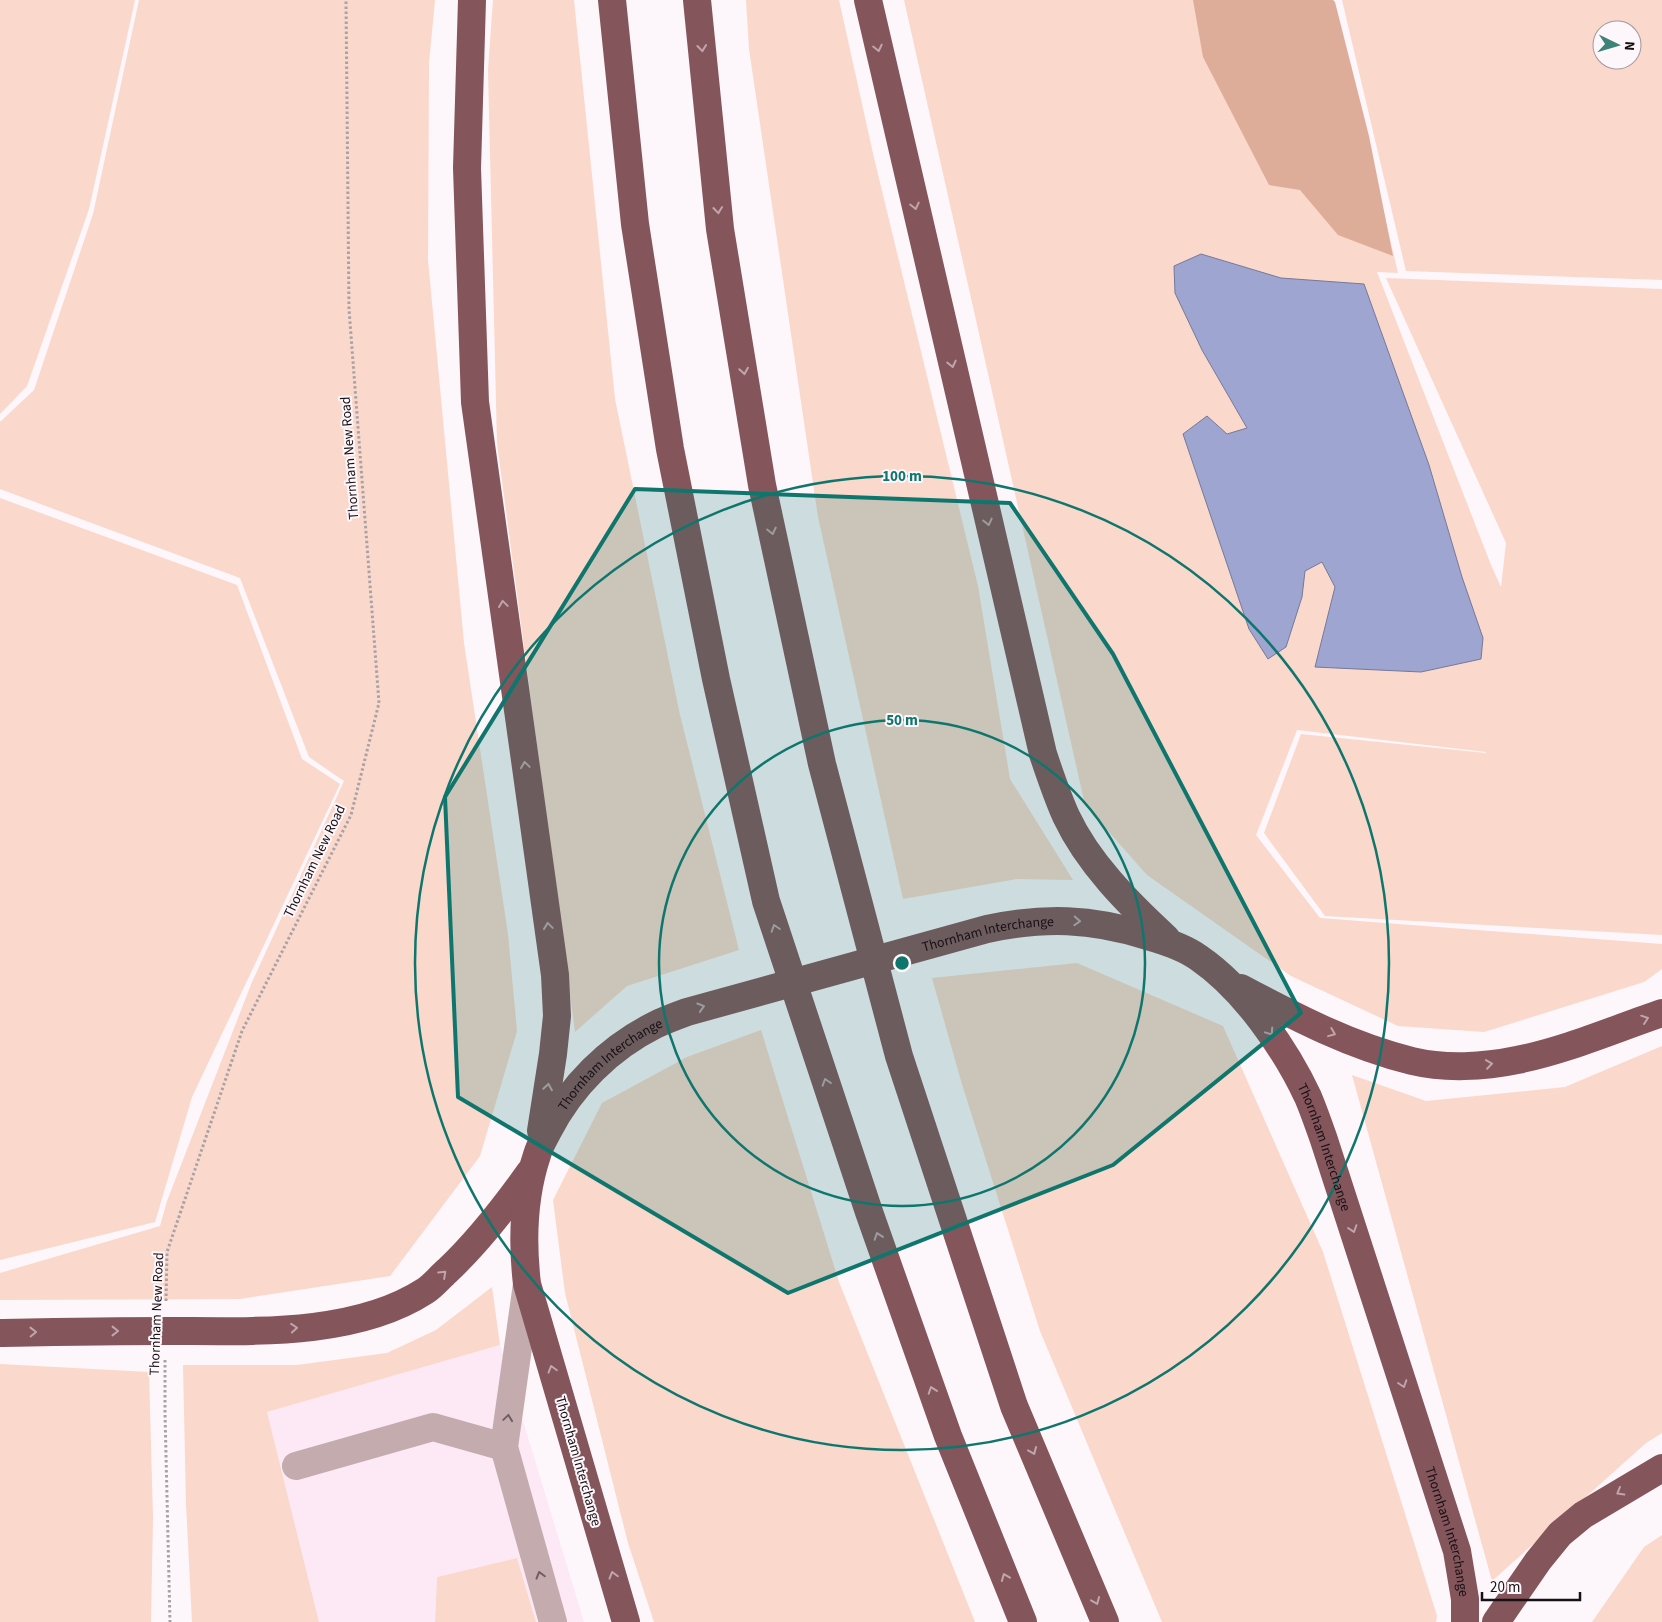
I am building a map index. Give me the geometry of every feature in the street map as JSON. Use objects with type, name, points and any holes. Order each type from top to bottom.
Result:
[{"type":"highway","points":[[0,1333],[246,1331],[344,1323],[373,1315],[399,1306],[427,1290],[465,1253],[502,1211],[535,1161],[553,1054],[557,1016],[555,975],[474,402],[467,168],[472,0]]},
{"type":"highway","points":[[612,0],[635,224],[670,449],[716,679],[766,901],[866,1203],[941,1417],[1023,1622]]},
{"type":"highway","points":[[697,0],[722,239],[762,484],[822,764],[899,1056],[1014,1406],[1105,1622]]},
{"type":"highway","points":[[868,0],[1043,754],[1067,817],[1082,844],[1136,910],[1172,943]]},
{"type":"highway","name":"Thornham Interchange","points":[[626,1622],[527,1284],[524,1224],[535,1161],[556,1116],[573,1090],[595,1068],[615,1050],[656,1024],[720,1002],[987,929],[1028,922],[1061,920],[1100,924],[1132,931],[1172,943],[1198,957],[1226,980],[1265,1025],[1286,1057],[1308,1097],[1324,1140],[1457,1551],[1463,1576],[1465,1622]]},
{"type":"highway","points":[[1226,980],[1298,1019],[1372,1049],[1413,1062],[1450,1066],[1480,1066],[1518,1060],[1559,1049],[1662,1013]]},
{"type":"highway","points":[[1496,1622],[1560,1534],[1583,1515],[1662,1468]]},
{"type":"lane","points":[[527,1284],[504,1447],[553,1622]]},
{"type":"lane","points":[[296,1466],[433,1427],[504,1447]]},
{"type":"path","name":"Thornham New Road","points":[[166,1309],[167,1252],[242,1031],[351,815],[379,702],[349,309],[346,0]]},
{"type":"path","name":"Thornham New Road","points":[[165,1356],[170,1622]]},
{"type":"highlighted area","points":[[635,489],[1010,503],[1113,654],[1301,1013],[1113,1165],[788,1293],[458,1097],[445,797]]},
{"type":"shaded area","points":[[0,0],[135,0],[89,209],[27,386],[0,414]]},
{"type":"shaded area","points":[[139,0],[435,0],[429,63],[428,260],[464,643],[508,934],[517,1031],[480,1156],[390,1276],[240,1299],[0,1300],[0,1273],[160,1226],[167,1201],[252,982],[344,781],[309,757],[240,578],[0,489],[0,422],[34,390],[93,214]]},
{"type":"shaded area","points":[[493,0],[574,0],[615,399],[680,715],[739,950],[627,986],[575,1032],[497,443],[488,70]]},
{"type":"shaded area","points":[[746,0],[839,0],[874,158],[978,586],[1010,779],[1073,880],[1017,879],[903,899],[818,517],[749,49]]},
{"type":"shaded area","points":[[904,0],[1328,0],[1337,12],[1398,273],[1377,272],[1501,587],[1506,543],[1386,278],[1662,289],[1662,935],[1325,916],[1264,833],[1301,734],[1486,752],[1297,730],[1256,835],[1320,918],[1662,944],[1662,969],[1644,982],[1484,1032],[1398,1026],[1291,976],[1147,875],[1085,805]]},
{"type":"shaded area","points":[[1193,0],[1333,0],[1335,2],[1369,136],[1393,256],[1338,235],[1300,190],[1269,185],[1203,57]]},
{"type":"shaded area","points":[[1342,0],[1662,0],[1662,280],[1406,271]]},
{"type":"shaded area","points":[[0,498],[237,585],[302,759],[340,784],[192,1097],[155,1222],[0,1260]]},
{"type":"shaded area","points":[[1077,963],[1223,1026],[1323,1252],[1437,1616],[1436,1622],[1162,1622],[1040,1331],[961,1081],[932,978]]},
{"type":"shaded area","points":[[761,1030],[839,1282],[975,1622],[654,1622],[628,1543],[565,1293],[553,1200],[602,1103],[687,1057]]},
{"type":"shaded area","points":[[1662,1046],[1662,1433],[1646,1443],[1492,1581],[1352,1075],[1426,1101],[1565,1087]]},
{"type":"shaded area","points":[[492,1287],[500,1345],[267,1412],[319,1622],[192,1622],[186,1504],[183,1365],[297,1365],[387,1353],[436,1330]]},
{"type":"shaded area","points":[[500,1345],[584,1622],[536,1622],[517,1558],[437,1577],[435,1622],[319,1622],[267,1412]]},
{"type":"shaded area","points":[[0,1364],[149,1372],[153,1518],[151,1622],[0,1622]]},
{"type":"shaded area","points":[[1662,1535],[1662,1622],[1592,1622],[1644,1547]]},
{"type":"shaded area","points":[[517,1558],[536,1622],[435,1622],[437,1577]]},
{"type":"water","points":[[1201,254],[1281,278],[1364,284],[1429,465],[1462,577],[1483,638],[1481,659],[1421,672],[1315,667],[1335,587],[1322,562],[1305,571],[1302,597],[1286,647],[1268,659],[1249,629],[1183,434],[1207,416],[1227,434],[1247,428],[1202,350],[1175,293],[1174,266]]}]
